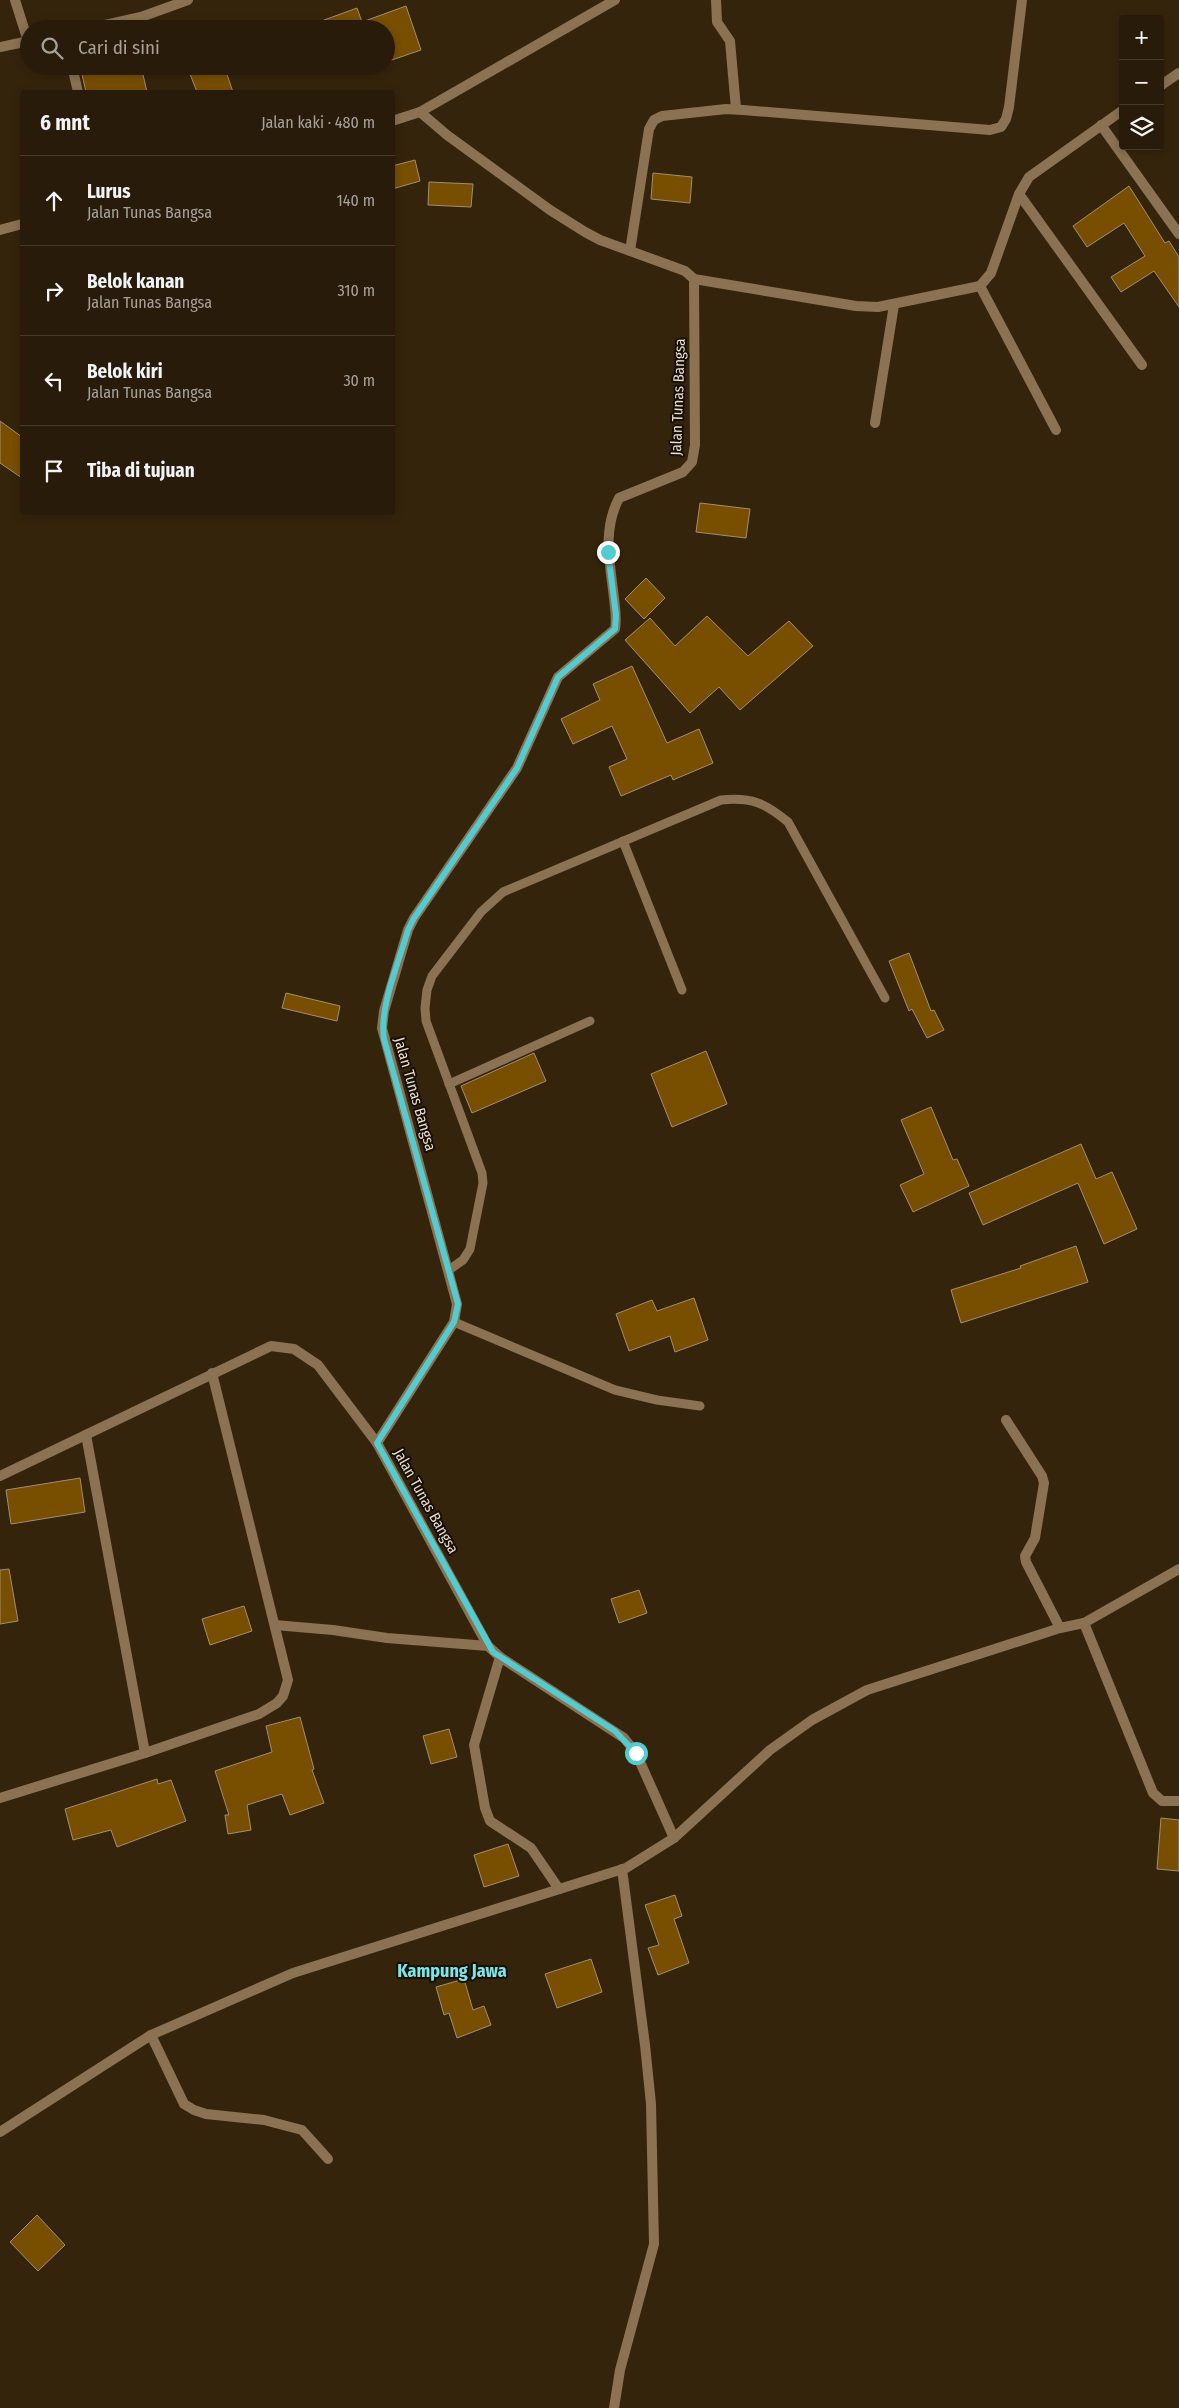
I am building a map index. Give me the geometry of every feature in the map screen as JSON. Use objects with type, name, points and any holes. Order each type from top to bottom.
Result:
[{"type":"street","points":[[15,0],[21,20]]},
{"type":"street","points":[[128,20],[188,0]]},
{"type":"street","points":[[395,120],[420,112],[616,0]]},
{"type":"street","points":[[716,0],[717,22],[730,42],[736,110]]},
{"type":"street","points":[[630,251],[646,140],[654,120],[662,116],[736,110],[990,130],[1001,127],[1006,120],[1009,107],[1022,0]]},
{"type":"street","points":[[0,47],[20,43]]},
{"type":"street","points":[[1164,83],[1179,73]]},
{"type":"street","points":[[74,75],[78,90]]},
{"type":"street","points":[[420,112],[447,135],[550,210],[585,232],[685,271],[694,278],[856,306],[878,307],[980,286],[991,273],[1019,194],[1032,173],[1119,113]]},
{"type":"street","points":[[1101,125],[1179,234]]},
{"type":"street","points":[[1019,194],[1142,365]]},
{"type":"street","points":[[0,230],[20,225]]},
{"type":"street","name":"Jalan Tunas Bangsa","points":[[674,1838],[636,1753],[624,1738],[500,1657],[488,1646],[377,1443],[454,1322],[458,1304],[382,1028],[384,1011],[408,930],[414,918],[517,768],[558,677],[615,629],[616,615],[607,539],[611,517],[619,498],[683,472],[692,462],[695,446],[694,278]]},
{"type":"street","points":[[980,286],[1056,430]]},
{"type":"street","points":[[875,423],[894,305]]},
{"type":"street","points":[[0,1476],[271,1346],[294,1349],[318,1365],[377,1443]]},
{"type":"street","points":[[0,1798],[145,1754],[259,1714],[277,1703],[283,1696],[288,1680],[212,1373]]},
{"type":"street","points":[[1006,1420],[1042,1476],[1044,1483],[1035,1538],[1025,1556],[1026,1562],[1060,1628]]},
{"type":"street","points":[[86,1435],[145,1754]]},
{"type":"street","points":[[0,2132],[151,2035],[292,1973],[622,1869],[674,1838],[770,1750],[812,1720],[867,1690],[1060,1628],[1084,1623],[1179,1569]]},
{"type":"street","points":[[1084,1623],[1153,1794],[1162,1801],[1179,1801]]},
{"type":"street","points":[[275,1625],[333,1630],[387,1638],[488,1646]]},
{"type":"street","points":[[500,1657],[474,1745],[485,1808],[490,1821],[531,1848],[559,1889]]},
{"type":"street","points":[[614,2408],[620,2370],[654,2244],[651,2104],[622,1869]]},
{"type":"street","points":[[151,2035],[184,2104],[206,2114],[264,2120],[302,2130],[328,2158]]},
{"type":"lane","points":[[449,1270],[463,1260],[470,1249],[483,1183],[482,1173],[426,1021],[427,990],[432,976],[480,912],[503,892],[721,800],[744,798],[770,807],[788,822],[885,998]]},
{"type":"lane","points":[[623,841],[682,990]]},
{"type":"lane","points":[[449,1084],[590,1021]]},
{"type":"lane","points":[[454,1322],[615,1390],[657,1400],[700,1406]]},
{"type":"building","points":[[406,6],[421,50],[395,59],[395,20],[368,20]]},
{"type":"building","points":[[357,8],[361,20],[324,20]]},
{"type":"building","points":[[82,75],[143,75],[147,90],[86,90]]},
{"type":"building","points":[[190,75],[227,75],[232,90],[196,90]]},
{"type":"building","points":[[415,160],[420,181],[395,188],[395,165]]},
{"type":"building","points":[[653,173],[692,177],[690,203],[651,199]]},
{"type":"building","points":[[429,182],[473,184],[471,207],[428,205]]},
{"type":"building","points":[[1129,186],[1165,243],[1169,241],[1179,257],[1179,307],[1154,271],[1121,292],[1111,277],[1145,256],[1124,223],[1087,247],[1073,226]]},
{"type":"building","points":[[0,421],[20,436],[20,477],[0,463]]},
{"type":"building","points":[[700,503],[750,509],[746,538],[696,532]]},
{"type":"building","points":[[646,578],[665,598],[644,619],[625,599]]},
{"type":"building","points":[[707,616],[748,656],[789,621],[813,646],[740,710],[719,687],[690,713],[625,640],[650,618],[675,646]]},
{"type":"building","points":[[632,666],[667,743],[699,729],[713,763],[673,780],[671,775],[621,796],[609,767],[627,759],[612,726],[573,744],[561,719],[600,700],[593,684]]},
{"type":"building","points":[[909,953],[931,1011],[934,1010],[944,1030],[927,1038],[912,1009],[909,1011],[889,961]]},
{"type":"building","points":[[286,993],[340,1006],[337,1021],[282,1008]]},
{"type":"building","points":[[706,1051],[727,1104],[672,1127],[651,1074]]},
{"type":"building","points":[[534,1053],[546,1081],[472,1113],[461,1086]]},
{"type":"building","points":[[931,1107],[953,1160],[957,1159],[969,1186],[913,1212],[900,1185],[924,1174],[901,1120]]},
{"type":"building","points":[[1081,1144],[1096,1179],[1112,1172],[1137,1229],[1104,1244],[1078,1183],[983,1225],[969,1193]]},
{"type":"building","points":[[1076,1246],[1088,1282],[961,1323],[951,1290],[1021,1268],[1020,1266]]},
{"type":"building","points":[[694,1298],[708,1340],[675,1352],[670,1336],[629,1351],[616,1314],[652,1300],[657,1311]]},
{"type":"building","points":[[80,1478],[85,1512],[11,1524],[6,1490]]},
{"type":"building","points":[[9,1569],[18,1621],[0,1624],[0,1570]]},
{"type":"building","points":[[639,1590],[647,1613],[619,1623],[611,1599]]},
{"type":"building","points":[[244,1606],[252,1631],[210,1645],[202,1619]]},
{"type":"building","points":[[300,1717],[314,1769],[312,1770],[324,1803],[290,1815],[282,1794],[247,1805],[251,1830],[228,1834],[225,1815],[229,1815],[215,1771],[272,1752],[266,1726]]},
{"type":"building","points":[[449,1729],[457,1757],[431,1764],[423,1736]]},
{"type":"building","points":[[157,1779],[158,1784],[171,1780],[186,1821],[117,1847],[111,1830],[73,1840],[65,1809]]},
{"type":"building","points":[[1161,1818],[1179,1820],[1179,1871],[1157,1869]]},
{"type":"building","points":[[508,1844],[519,1876],[484,1887],[474,1855]]},
{"type":"building","points":[[675,1895],[682,1916],[674,1919],[689,1963],[658,1975],[648,1948],[659,1945],[645,1905]]},
{"type":"building","points":[[591,1959],[602,1992],[557,2008],[545,1974]]},
{"type":"building","points":[[464,1979],[473,2010],[484,2006],[491,2025],[457,2038],[449,2013],[444,2015],[436,1987]]},
{"type":"building","points":[[37,2215],[65,2245],[38,2271],[10,2242]]},
{"type":"district","name":"Kampung Jawa","points":[[452,1971]]},
{"type":"route","points":[[608,552],[617,622],[615,629],[611,635],[558,677],[517,768],[414,918],[408,930],[384,1011],[382,1028],[384,1039],[458,1304],[454,1322],[377,1443],[493,1652],[615,1731],[624,1738],[636,1753]]}]
